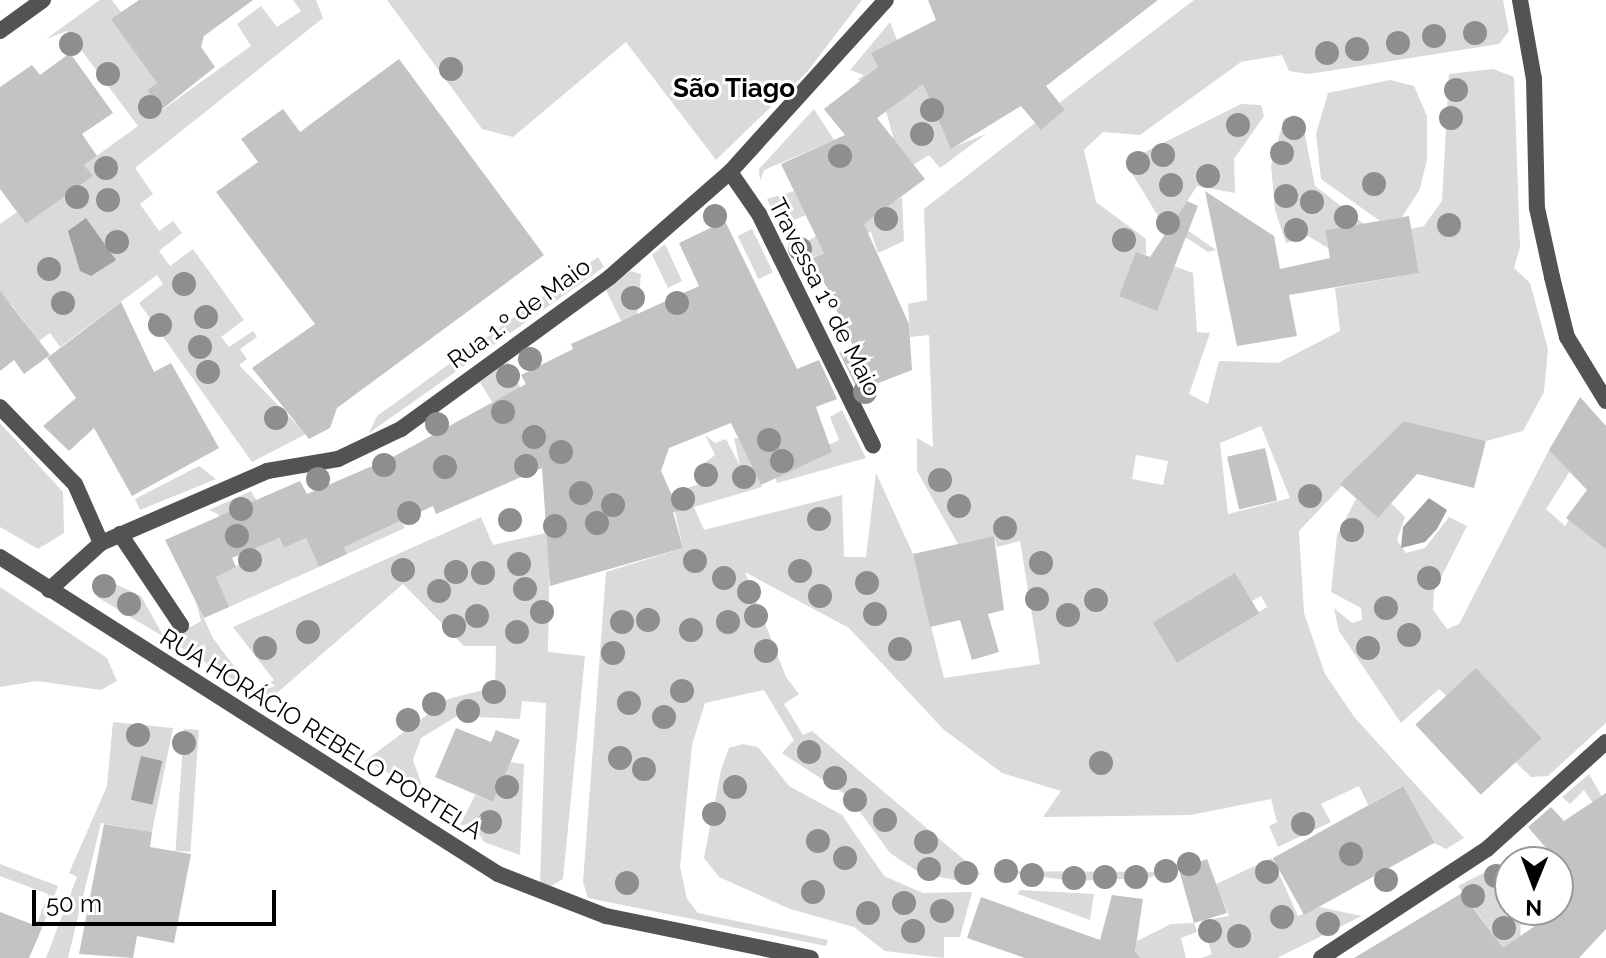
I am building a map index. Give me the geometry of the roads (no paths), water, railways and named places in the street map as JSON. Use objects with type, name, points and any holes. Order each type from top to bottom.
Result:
[{"type":"street","points":[[0,31],[43,0]]},
{"type":"street","name":"Rua 1.º de Maio","points":[[101,543],[267,471],[338,459],[401,429],[610,277],[730,172],[886,0]]},
{"type":"street","points":[[1520,0],[1534,79],[1537,208],[1567,337],[1606,401]]},
{"type":"street","name":"Travessa 1º de Maio","points":[[730,172],[759,214],[873,446]]},
{"type":"street","points":[[0,407],[75,484],[101,543],[49,590]]},
{"type":"street","name":"RUA HORÁCIO REBELO PORTELA","points":[[120,534],[181,625]]},
{"type":"street","name":"RUA HORÁCIO REBELO PORTELA","points":[[0,557],[498,874],[606,916],[811,958]]},
{"type":"street","points":[[1321,958],[1487,849],[1606,742]]},
{"type":"district","name":"São Tiago","points":[[734,89]]}]
